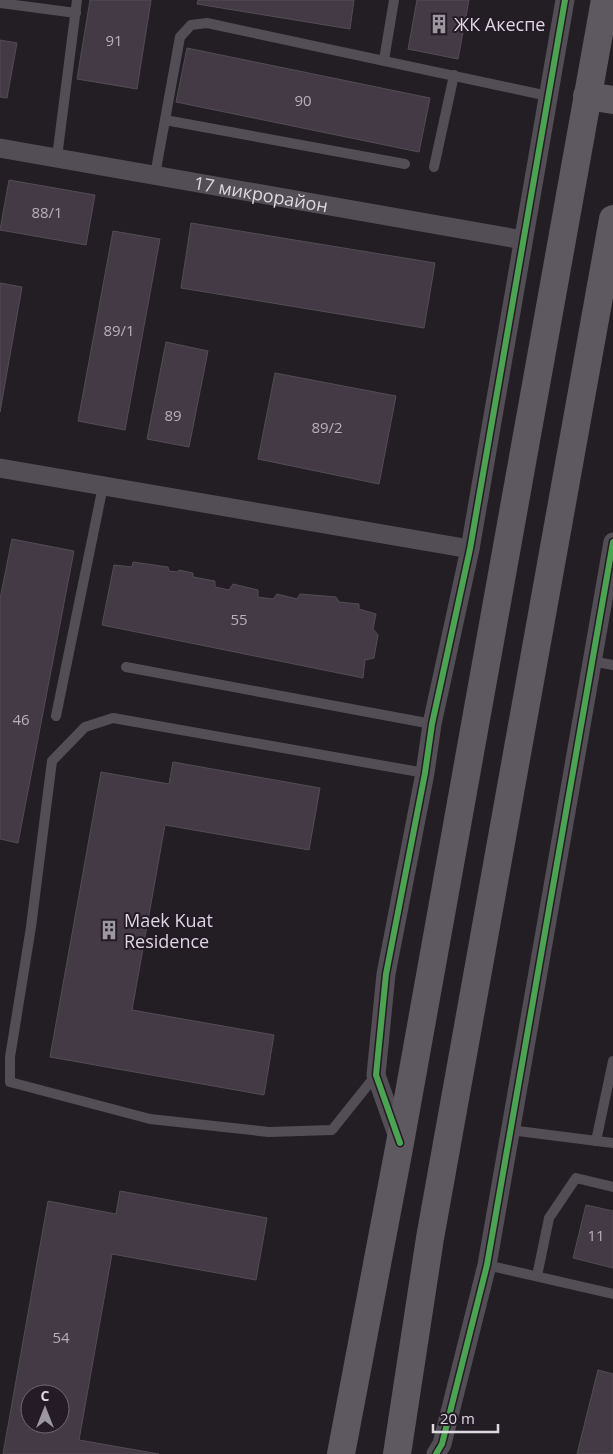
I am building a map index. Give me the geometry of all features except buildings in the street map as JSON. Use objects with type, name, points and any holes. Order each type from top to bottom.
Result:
[{"type":"main road","points":[[341,1454],[600,98],[605,0]]},
{"type":"main road","points":[[397,1454],[430,1238],[613,218]]},
{"type":"street","points":[[400,1143],[376,1075],[386,974],[425,773],[432,724],[470,549],[565,0]]},
{"type":"street","name":"17 микрорайон","points":[[0,148],[523,240]]},
{"type":"street","points":[[0,468],[470,549]]},
{"type":"street","points":[[436,1454],[442,1444],[487,1266],[613,542]]},
{"type":"lane","points":[[57,157],[77,0]]},
{"type":"lane","points":[[384,60],[394,0]]},
{"type":"lane","points":[[0,3],[76,13]]},
{"type":"lane","points":[[155,175],[180,37],[191,25],[207,22],[548,96]]},
{"type":"lane","points":[[434,167],[454,76]]},
{"type":"lane","points":[[165,120],[405,164]]},
{"type":"lane","points":[[56,716],[103,486]]},
{"type":"lane","points":[[592,661],[613,665]]},
{"type":"lane","points":[[126,667],[432,724]]},
{"type":"lane","points":[[376,1075],[332,1130],[269,1132],[150,1119],[10,1082],[10,1056],[31,927],[52,761],[85,727],[114,718],[299,753],[425,773]]},
{"type":"lane","points":[[596,1141],[613,1061]]},
{"type":"lane","points":[[510,1130],[613,1143]]},
{"type":"lane","points":[[537,1276],[549,1218],[576,1178],[613,1187]]},
{"type":"lane","points":[[487,1266],[613,1294]]},
{"type":"cycle path","points":[[400,1143],[376,1075],[386,974],[425,773],[432,724],[470,549],[565,0]]},
{"type":"cycle path","points":[[436,1454],[442,1444],[487,1265],[613,542]]},
{"type":"place","name":"ЖК Акеспе","points":[[439,24]]},
{"type":"place","name":"Maek Kuat Residence","points":[[109,930]]}]
